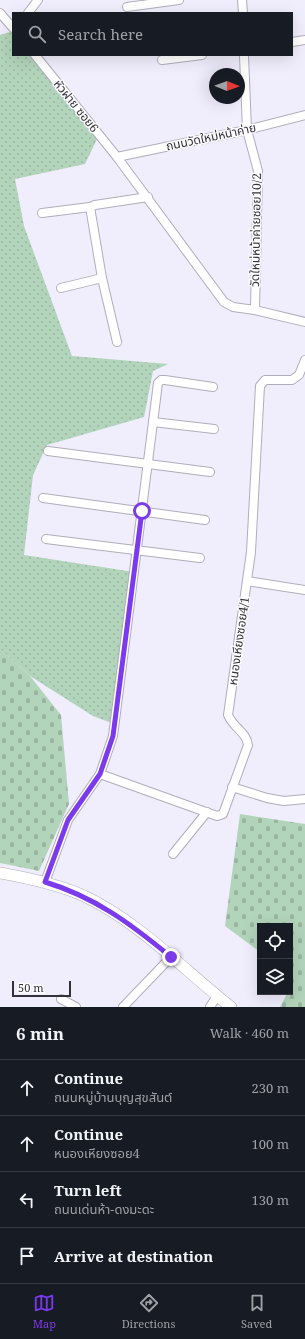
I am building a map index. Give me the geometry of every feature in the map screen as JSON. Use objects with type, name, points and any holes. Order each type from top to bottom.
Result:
[{"type":"main road","points":[[0,873],[45,882],[83,896],[106,908],[138,929],[216,996],[231,1007]]},
{"type":"street","points":[[29,12],[38,0]]},
{"type":"street","points":[[127,7],[179,0]]},
{"type":"street","points":[[242,0],[243,12]]},
{"type":"street","points":[[0,13],[12,27]]},
{"type":"street","points":[[293,42],[305,40]]},
{"type":"street","name":"หัวฝาย ซอย6","points":[[36,56],[148,197],[224,302],[233,307],[255,310],[305,322]]},
{"type":"street","points":[[162,60],[194,56]]},
{"type":"street","name":"วัดใหม่หน้าค่ายซอย10/2","points":[[244,56],[247,130],[258,171],[255,310]]},
{"type":"street","name":"ถนนวัดใหม่หน้าค่าย","points":[[117,157],[247,130],[305,115]]},
{"type":"street","points":[[42,212],[90,207],[148,197]]},
{"type":"street","points":[[90,207],[102,278],[117,342]]},
{"type":"street","points":[[61,288],[102,278]]},
{"type":"street","name":"หนองเหียงซอย4/1","points":[[100,774],[217,816],[223,814],[248,745],[247,738],[232,724],[228,715],[251,552],[260,386],[265,380],[292,380],[299,376],[305,360]]},
{"type":"street","points":[[45,882],[68,820],[100,774],[113,736],[158,383],[165,380],[213,387]]},
{"type":"street","points":[[153,422],[214,429]]},
{"type":"street","points":[[48,451],[210,472]]},
{"type":"street","points":[[43,498],[205,520]]},
{"type":"street","points":[[46,539],[200,558]]},
{"type":"street","points":[[247,582],[305,590]]},
{"type":"street","points":[[232,787],[267,798],[284,800],[305,799]]},
{"type":"street","points":[[173,854],[207,812]]},
{"type":"street","points":[[123,1007],[171,957]]},
{"type":"street","points":[[210,1007],[216,996]]},
{"type":"street","points":[[61,999],[76,1007]]},
{"type":"green space","points":[[12,31],[12,56],[36,56],[99,135],[85,164],[15,179],[24,226],[72,356],[168,364],[153,371],[144,417],[47,445],[33,475],[24,555],[134,572],[114,724],[93,716],[30,676],[0,649],[0,35]]},
{"type":"green space","points":[[0,649],[30,676],[61,715],[69,804],[39,871],[0,863]]},
{"type":"green space","points":[[240,814],[305,824],[305,1007],[280,1007],[286,995],[293,995],[293,923],[257,923],[257,950],[225,926]]},
{"type":"route","points":[[142,511],[113,736],[100,774],[68,820],[45,882],[83,896],[106,908],[138,929],[171,957]]}]
